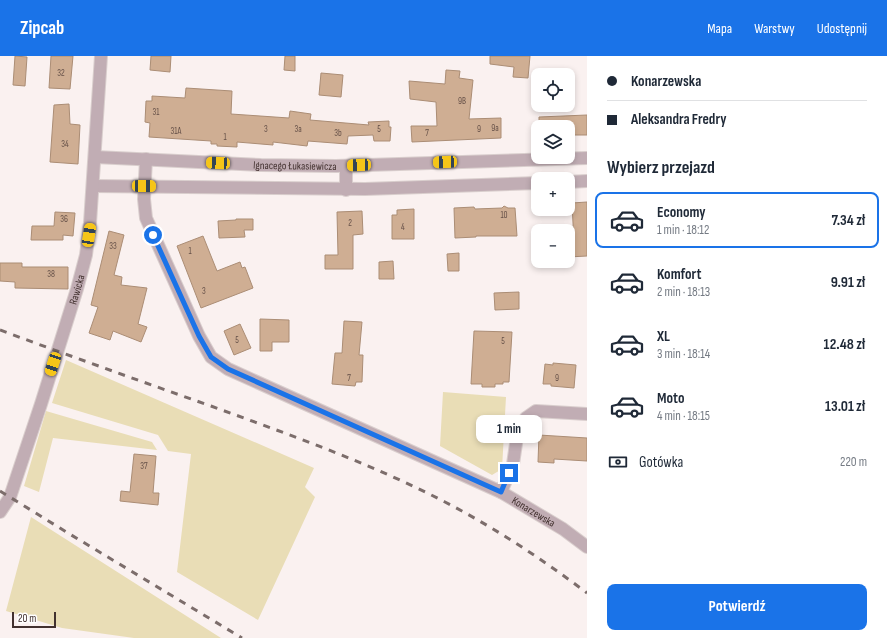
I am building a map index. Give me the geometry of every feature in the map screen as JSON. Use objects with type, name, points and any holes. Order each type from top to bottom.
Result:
[{"type":"street","name":"Rawicka","points":[[0,512],[10,496],[45,391],[86,255],[93,186],[101,56]]},
{"type":"street","name":"Ignacego Łukasiewicza","points":[[95,157],[261,165],[346,166],[587,158]]},
{"type":"street","points":[[144,186],[146,159]]},
{"type":"street","points":[[346,166],[346,190]]},
{"type":"street","points":[[575,182],[587,181]]},
{"type":"street","points":[[93,186],[346,190],[531,183]]},
{"type":"street","name":"Konarzewska","points":[[144,186],[146,218],[199,336],[211,357],[228,369],[501,492],[563,529],[587,547]]},
{"type":"street","points":[[501,492],[513,464],[518,430],[526,418],[536,411],[587,414]]},
{"type":"shaded area","points":[[66,360],[314,468],[305,487],[315,497],[258,620],[177,572],[191,454],[168,451],[158,435],[52,403]]},
{"type":"shaded area","points":[[443,392],[506,397],[502,469],[492,475],[440,446]]},
{"type":"shaded area","points":[[46,411],[152,442],[157,450],[53,438],[39,492],[24,486]]},
{"type":"shaded area","points":[[31,517],[221,638],[134,638],[62,628],[6,611]]},
{"type":"building","points":[[15,56],[27,57],[25,86],[13,85]]},
{"type":"building","points":[[51,56],[73,56],[70,89],[49,88]]},
{"type":"building","points":[[151,56],[171,56],[170,72],[150,70]]},
{"type":"building","points":[[285,56],[295,56],[295,71],[284,70]]},
{"type":"building","points":[[490,56],[530,56],[528,78],[513,77],[514,67],[490,64]]},
{"type":"building","points":[[446,70],[460,71],[459,78],[473,80],[469,119],[501,118],[501,138],[412,142],[411,126],[437,126],[436,102],[410,99],[409,81],[445,84]]},
{"type":"building","points":[[321,73],[343,75],[341,97],[319,95]]},
{"type":"building","points":[[186,88],[232,91],[231,114],[289,118],[290,111],[311,114],[310,120],[369,125],[368,122],[389,121],[389,127],[391,127],[390,141],[374,141],[373,135],[348,136],[347,144],[308,141],[307,146],[273,142],[273,145],[237,142],[237,147],[217,146],[217,144],[211,144],[211,141],[149,137],[150,123],[145,122],[146,101],[152,101],[152,96],[185,98]]},
{"type":"building","points":[[69,104],[70,124],[80,125],[78,164],[50,162],[54,105]]},
{"type":"building","points":[[587,115],[587,135],[575,135],[575,120],[539,120],[539,117]]},
{"type":"building","points":[[587,202],[587,256],[575,257],[575,224],[573,224],[573,216],[575,216],[575,203]]},
{"type":"building","points":[[504,206],[508,208],[515,208],[517,236],[476,236],[455,238],[454,208],[502,208]]},
{"type":"building","points":[[414,209],[414,239],[392,239],[392,215],[397,215],[397,210]]},
{"type":"building","points":[[362,211],[363,234],[353,235],[353,269],[325,269],[325,255],[338,255],[337,212]]},
{"type":"building","points":[[55,212],[75,213],[73,236],[63,235],[63,240],[31,240],[32,226],[54,226]]},
{"type":"building","points":[[253,219],[253,230],[244,230],[245,237],[219,238],[218,221]]},
{"type":"building","points":[[109,231],[124,235],[114,275],[122,277],[121,285],[147,288],[138,324],[147,327],[141,342],[113,331],[110,340],[89,333],[98,307],[91,305]]},
{"type":"building","points":[[203,236],[217,271],[240,262],[242,268],[245,267],[253,288],[201,308],[177,246]]},
{"type":"building","points":[[459,253],[459,271],[448,271],[447,254]]},
{"type":"building","points":[[393,261],[394,279],[379,279],[379,262]]},
{"type":"building","points":[[0,263],[22,263],[22,267],[68,267],[68,289],[15,288],[15,282],[0,281]]},
{"type":"building","points":[[519,292],[519,309],[495,310],[494,293]]},
{"type":"building","points":[[260,319],[289,320],[289,342],[272,342],[272,351],[260,351]]},
{"type":"building","points":[[344,321],[362,322],[359,355],[363,355],[362,382],[356,382],[355,386],[332,384],[335,353],[342,353]]},
{"type":"building","points":[[240,324],[251,348],[234,355],[224,331]]},
{"type":"building","points":[[474,331],[512,332],[509,382],[495,384],[495,387],[482,387],[482,384],[471,384]]},
{"type":"building","points":[[553,363],[576,365],[574,388],[543,384],[545,364],[553,365]]},
{"type":"building","points":[[539,435],[587,438],[587,461],[554,459],[554,463],[538,462]]},
{"type":"building","points":[[134,454],[156,456],[153,493],[159,493],[158,505],[120,501],[121,491],[130,492]]},
{"type":"railway","points":[[0,330],[211,406],[359,462],[417,488],[482,522],[553,568],[587,593]]},
{"type":"railway","points":[[0,491],[242,638]]},
{"type":"route","points":[[153,235],[199,336],[211,357],[228,369],[501,492],[509,473]]}]
